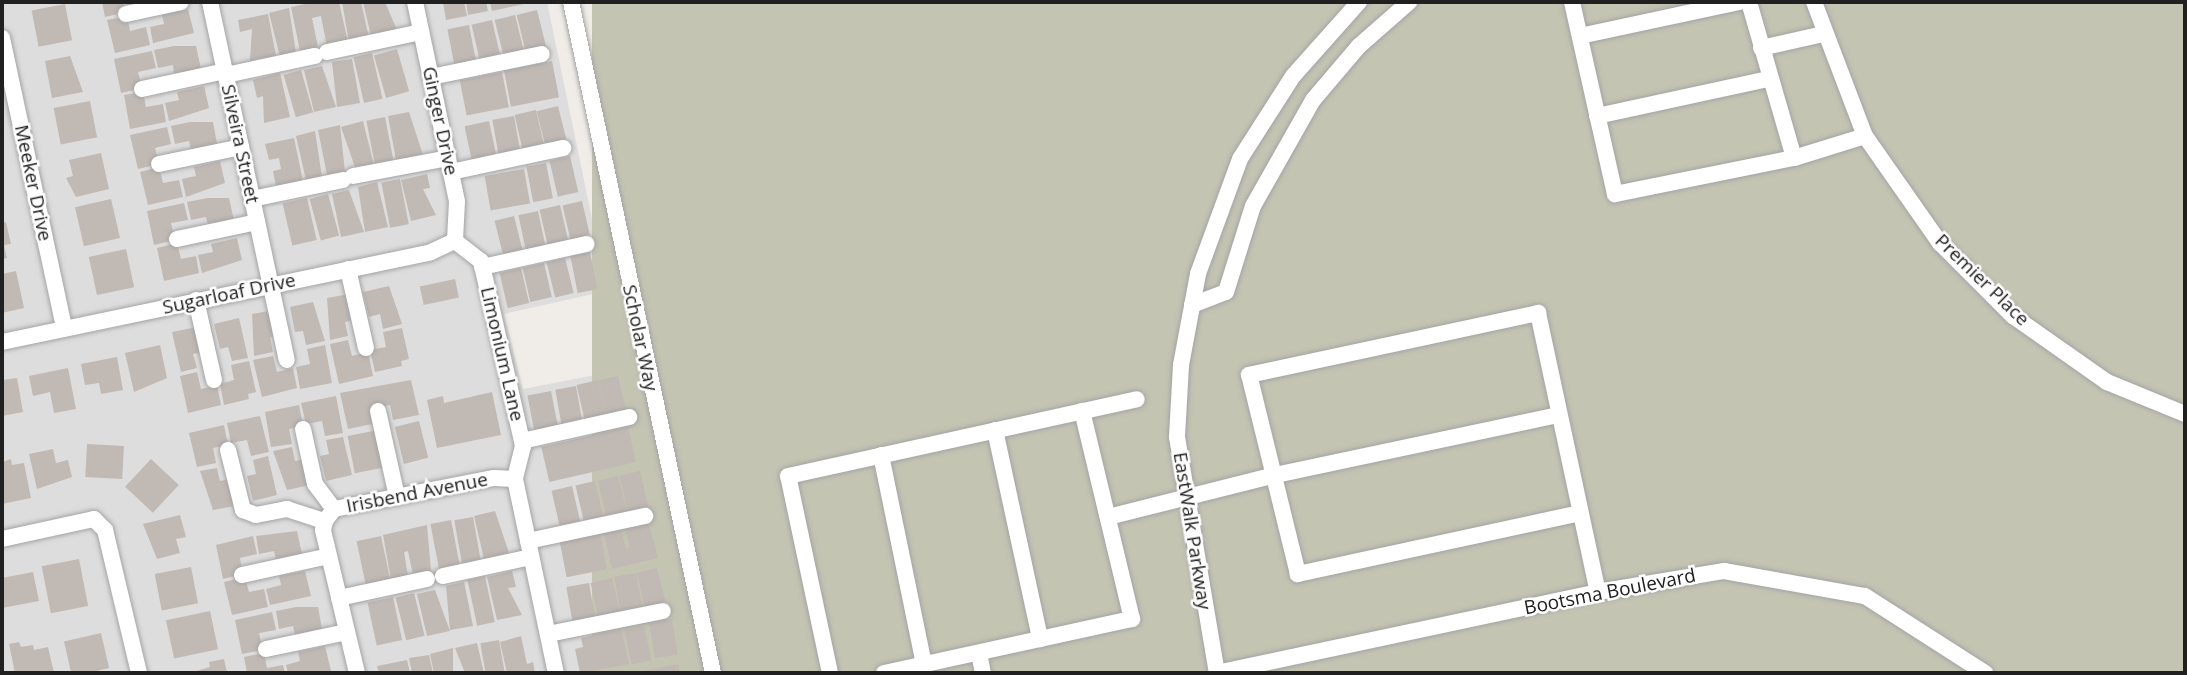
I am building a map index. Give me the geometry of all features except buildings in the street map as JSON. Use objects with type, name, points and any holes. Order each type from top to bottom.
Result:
[{"type":"street","points":[[126,14],[181,2]]},
{"type":"street","name":"Silveira Street","points":[[210,2],[287,360]]},
{"type":"street","name":"Ginger Drive","points":[[415,2],[457,201],[455,241]]},
{"type":"street","name":"Scholar Way","points":[[571,2],[713,673]]},
{"type":"street","name":"EastWalk Parkway","points":[[1217,673],[1183,497],[1177,437],[1192,305],[1213,224],[1240,159],[1293,76],[1359,2]]},
{"type":"street","points":[[1192,305],[1226,292],[1253,206],[1313,100],[1359,46],[1409,2]]},
{"type":"street","points":[[1572,2],[1615,194],[1794,158],[1865,136]]},
{"type":"street","points":[[1580,36],[1740,2]]},
{"type":"street","points":[[1749,2],[1768,79],[1794,158]]},
{"type":"street","name":"Premier Place","points":[[1814,2],[1823,34],[1865,136],[1940,243],[2013,316],[2107,382],[2185,414]]},
{"type":"street","points":[[142,89],[421,33]]},
{"type":"street","points":[[1760,48],[1823,34]]},
{"type":"street","name":"Meeker Drive","points":[[2,38],[64,328]]},
{"type":"street","points":[[431,77],[542,54]]},
{"type":"street","points":[[1597,116],[1768,79]]},
{"type":"street","points":[[159,164],[241,147]]},
{"type":"street","points":[[252,199],[348,178],[563,148]]},
{"type":"street","points":[[177,239],[257,222]]},
{"type":"street","name":"Sugarloaf Drive","points":[[2,342],[431,253],[455,241]]},
{"type":"street","name":"Limonium Lane","points":[[455,241],[482,267],[522,441],[515,479]]},
{"type":"street","points":[[482,267],[587,244]]},
{"type":"street","points":[[348,269],[366,348]]},
{"type":"street","points":[[196,300],[214,380]]},
{"type":"street","points":[[1580,513],[1298,574],[1271,475],[1249,374],[1538,313],[1598,592]]},
{"type":"street","points":[[830,673],[788,476],[1137,399]]},
{"type":"street","points":[[378,411],[397,497]]},
{"type":"street","points":[[884,673],[1132,619],[1083,411]]},
{"type":"street","points":[[1108,517],[1271,475],[1559,415]]},
{"type":"street","points":[[522,441],[629,417]]},
{"type":"street","points":[[303,429],[315,484],[330,515],[329,556],[357,673]]},
{"type":"street","points":[[995,430],[1040,639]]},
{"type":"street","points":[[228,450],[243,510],[256,515],[286,509],[330,515]]},
{"type":"street","points":[[881,455],[924,664]]},
{"type":"street","name":"Irisbend Avenue","points":[[330,515],[397,497],[494,478],[515,479]]},
{"type":"street","points":[[515,479],[556,673]]},
{"type":"street","points":[[339,598],[435,578],[645,516]]},
{"type":"street","points":[[2,539],[94,519],[105,530],[139,673]]},
{"type":"street","points":[[242,575],[329,556]]},
{"type":"street","name":"Bootsma Boulevard","points":[[1217,673],[1598,592],[1724,571],[1865,596],[1985,673]]},
{"type":"street","points":[[548,635],[663,611]]},
{"type":"street","points":[[266,649],[347,632]]},
{"type":"street","points":[[979,653],[983,673]]},
{"type":"shaded area","points":[[2,2],[547,2],[607,291],[504,314],[523,389],[631,368],[691,673],[2,673]]},
{"type":"shaded area","points":[[592,2],[2185,2],[2185,673],[592,673]]}]
